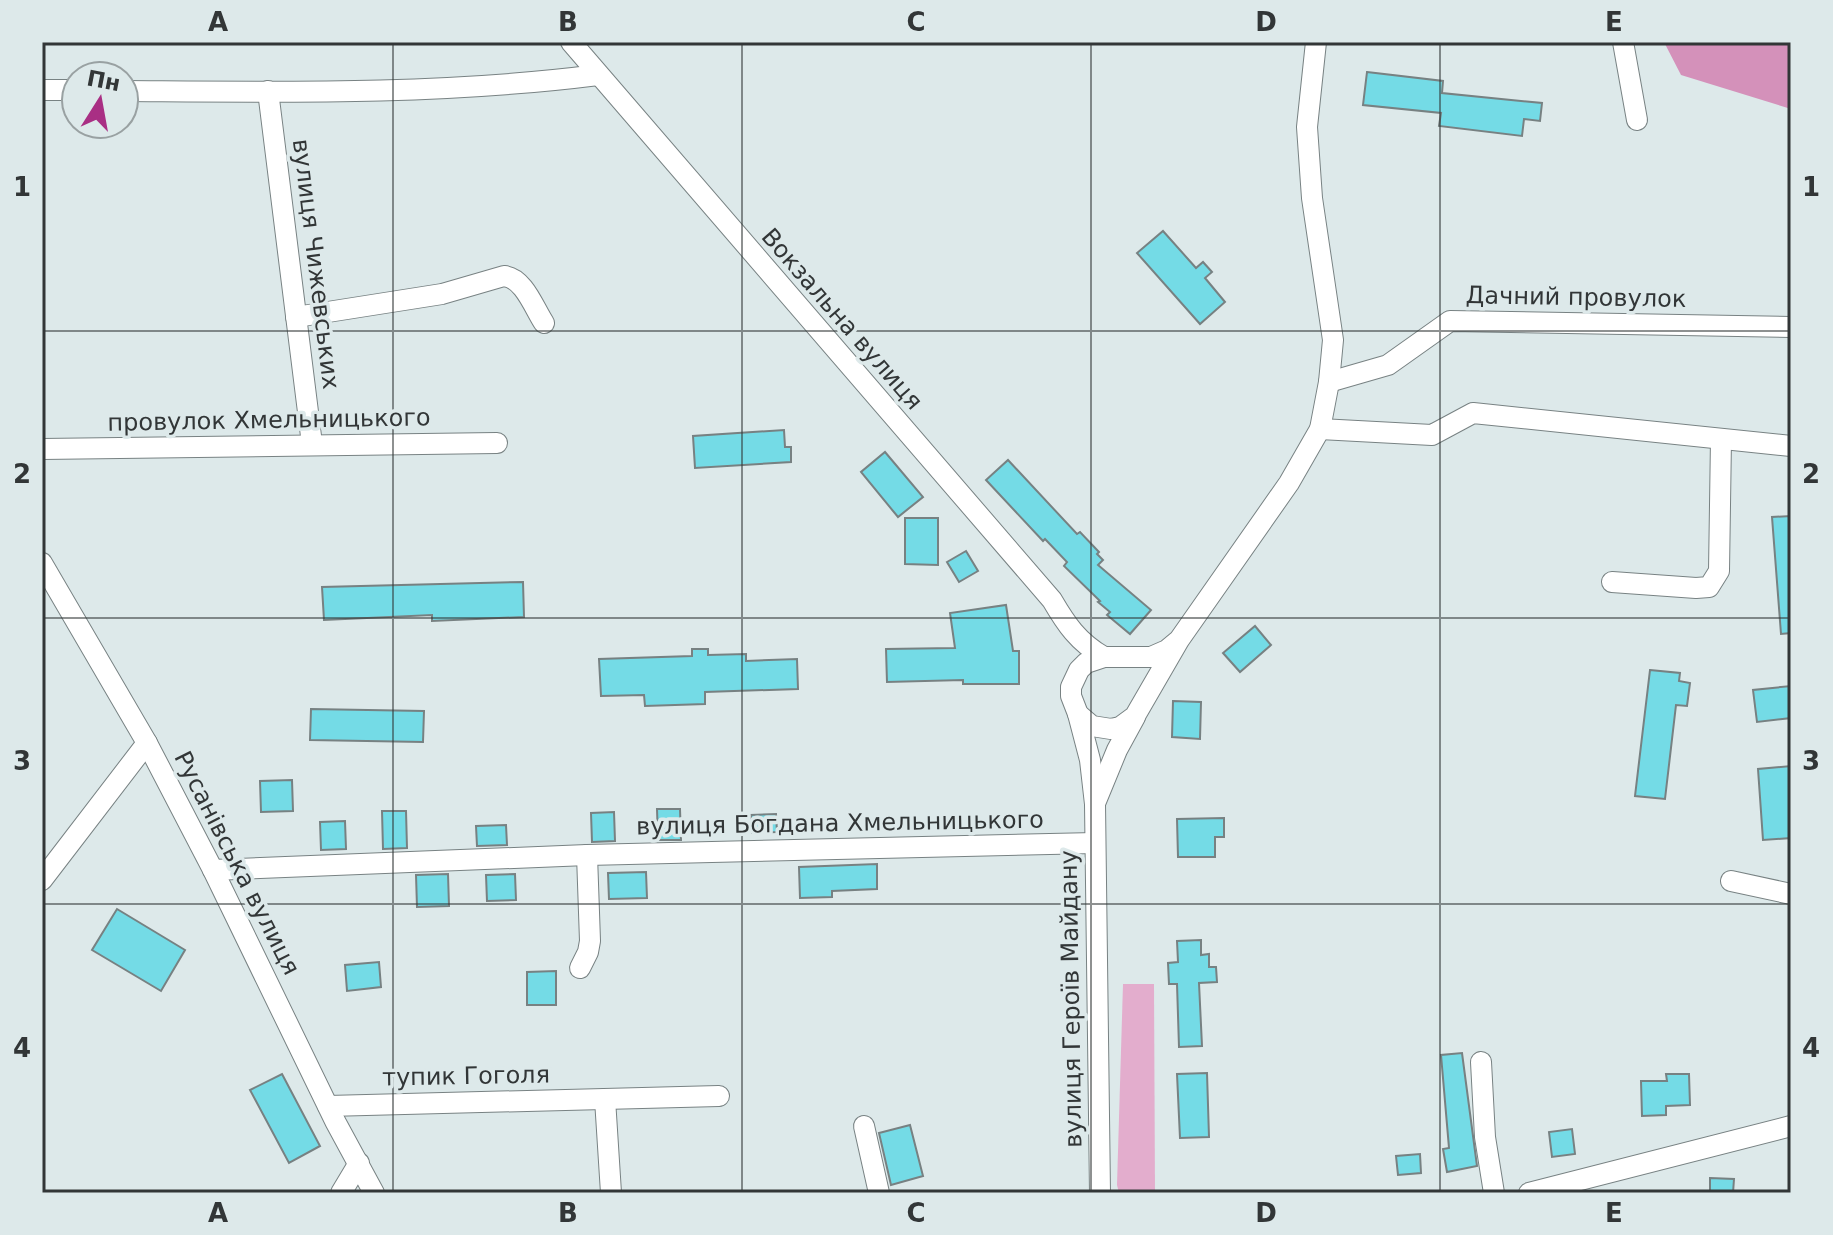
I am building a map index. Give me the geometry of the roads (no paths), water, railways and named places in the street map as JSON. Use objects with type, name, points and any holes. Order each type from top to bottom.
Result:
[{"type":"street","name":"Вокзальна вулиця","points":[[571,42],[1052,600],[1071,631],[1083,643],[1109,657]]},
{"type":"street","name":"вулиця Героїв Майдану","points":[[1095,804],[1117,750],[1179,640],[1289,483],[1320,429],[1333,340],[1312,198],[1307,127],[1316,42]]},
{"type":"street","points":[[1623,42],[1637,120]]},
{"type":"street","points":[[140,91],[513,85],[598,75]]},
{"type":"street","name":"вулиця Чижевських","points":[[268,91],[312,444]]},
{"type":"street","points":[[296,317],[442,294],[504,276],[512,277],[520,284],[544,323]]},
{"type":"street","name":"Дачний провулок","points":[[1329,382],[1388,365],[1450,321],[1791,327]]},
{"type":"street","points":[[1320,429],[1432,435],[1473,413],[1791,446]]},
{"type":"street","points":[[1612,582],[1696,588],[1709,587],[1715,581],[1719,571],[1721,439]]},
{"type":"street","name":"провулок Хмельницького","points":[[42,449],[497,443]]},
{"type":"street","name":"Русанівська вулиця","points":[[42,563],[147,743],[374,1193]]},
{"type":"street","name":"Вокзальна вулиця","points":[[1071,631],[1074,678]]},
{"type":"street","name":"вулиця Героїв Майдану","points":[[1109,657],[1151,657],[1179,640]]},
{"type":"street","points":[[1074,678],[1086,663],[1109,657],[1122,660],[1137,672],[1141,680],[1139,708],[1128,722],[1111,729],[1092,726],[1078,714]]},
{"type":"street","name":"вулиця Героїв Майдану","points":[[1074,678],[1071,696],[1090,760],[1095,804],[1100,1193]]},
{"type":"street","points":[[42,880],[147,743]]},
{"type":"street","name":"вулиця Богдана Хмельницького","points":[[213,870],[587,855],[1095,843]]},
{"type":"street","points":[[580,968],[590,941],[587,855]]},
{"type":"street","points":[[1731,881],[1791,894]]},
{"type":"street","points":[[1481,1062],[1485,1137],[1494,1193]]},
{"type":"street","name":"тупик Гоголя","points":[[328,1106],[719,1096]]},
{"type":"street","points":[[605,1099],[611,1193]]},
{"type":"street","points":[[864,1126],[879,1193]]},
{"type":"street","points":[[1529,1193],[1791,1126]]},
{"type":"street","points":[[341,1193],[359,1163]]}]
